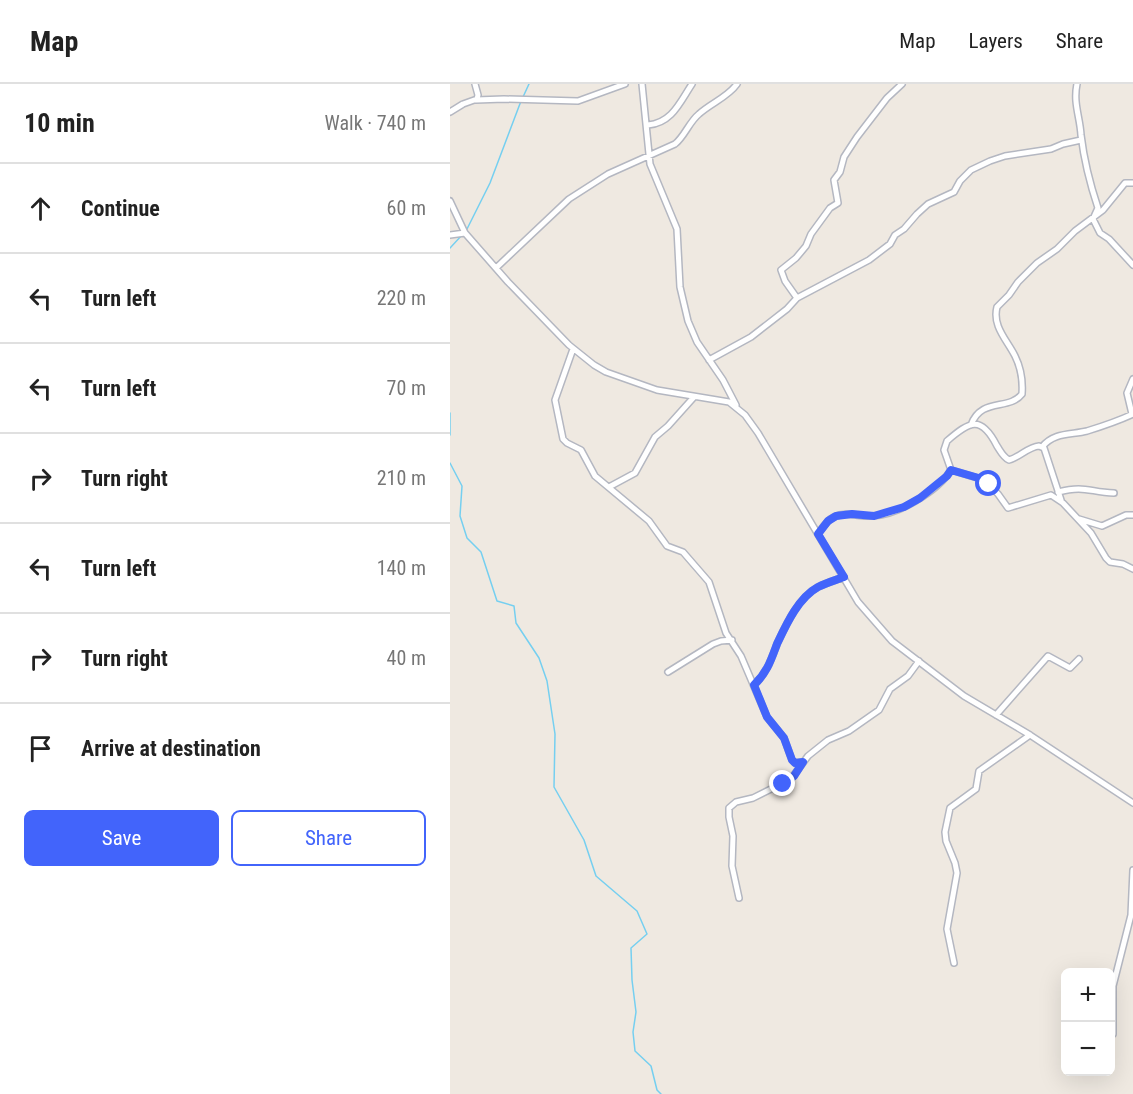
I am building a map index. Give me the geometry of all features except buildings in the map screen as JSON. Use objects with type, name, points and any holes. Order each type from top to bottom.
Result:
[{"type":"street","points":[[475,84],[478,95],[476,100]]},
{"type":"street","points":[[450,112],[463,104],[476,100],[578,102],[625,84]]},
{"type":"street","points":[[642,84],[648,125],[650,164],[677,229],[680,287],[688,321],[697,342],[723,380],[736,406],[758,433],[858,602],[891,640],[964,696],[1030,735],[1132,801]]},
{"type":"street","points":[[648,125],[659,123],[670,115],[681,103],[692,84]]},
{"type":"street","points":[[496,268],[569,199],[608,174],[681,140],[695,117],[730,92],[737,84]]},
{"type":"street","points":[[797,298],[785,281],[781,270],[796,258],[830,208],[838,203],[834,180],[840,172],[844,157],[888,98],[902,84]]},
{"type":"street","points":[[1076,85],[1075,107],[1092,194],[1098,208],[1093,219]]},
{"type":"street","points":[[709,360],[751,337],[787,309],[797,298],[869,260],[890,244],[894,236],[928,204],[954,192],[960,181],[971,170],[990,160],[1051,149],[1081,140]]},
{"type":"street","points":[[951,470],[945,444],[949,439],[971,424],[980,410],[1016,400],[1022,394],[1022,373],[997,322],[997,307],[1033,266],[1093,219],[1125,183],[1133,183]]},
{"type":"street","points":[[450,201],[465,233],[573,350],[606,372],[657,390],[721,399],[736,406]]},
{"type":"street","points":[[1093,219],[1100,232],[1133,265]]},
{"type":"street","points":[[450,235],[465,233]]},
{"type":"street","points":[[573,350],[555,400],[560,432],[567,443],[581,450],[595,476],[649,521],[667,546],[684,552],[709,582],[726,633],[732,640],[754,685],[767,717],[784,738],[792,760],[795,763],[803,762]]},
{"type":"street","points":[[971,424],[984,427],[1003,456],[1009,460],[1022,455],[1032,447],[1042,447],[1050,439],[1058,436],[1107,425],[1133,414],[1127,393],[1133,379]]},
{"type":"street","points":[[609,487],[635,473],[655,437],[694,397]]},
{"type":"street","points":[[1042,447],[1061,501]]},
{"type":"street","points":[[818,534],[828,521],[836,516],[852,514],[874,516],[909,505],[929,491],[951,470]]},
{"type":"street","points":[[951,470],[984,480],[1008,508],[1048,495],[1061,501],[1090,533],[1106,558],[1133,569]]},
{"type":"street","points":[[1058,492],[1085,488],[1114,494]]},
{"type":"street","points":[[1078,519],[1102,526],[1119,518],[1133,515]]},
{"type":"street","points":[[754,685],[769,667],[778,642],[803,598],[818,587],[844,577]]},
{"type":"street","points":[[668,672],[713,644],[732,640]]},
{"type":"street","points":[[996,715],[1048,656],[1070,668],[1079,659]]},
{"type":"street","points":[[739,898],[733,875],[733,836],[729,808],[736,802],[753,798],[787,782],[803,762],[828,740],[849,731],[879,710],[890,689],[908,676],[920,661]]},
{"type":"street","points":[[954,963],[947,929],[957,873],[946,841],[948,812],[953,805],[976,789],[979,771],[1030,735]]},
{"type":"street","points":[[1113,1022],[1113,986],[1131,915],[1133,870]]},
{"type":"waterway","points":[[523,97],[529,84]]},
{"type":"waterway","points":[[467,229],[490,183],[521,101]]},
{"type":"waterway","points":[[450,248],[462,235]]},
{"type":"waterway","points":[[450,413],[450,435]]},
{"type":"waterway","points":[[450,463],[462,486],[460,516],[467,538],[481,552],[497,601],[514,606],[516,623],[539,658],[547,681],[555,734],[554,787],[584,840],[596,876],[637,911],[647,934],[631,948],[636,1012],[633,1032],[635,1051],[651,1066],[657,1090],[661,1094]]},
{"type":"route","points":[[783,784],[794,776],[803,762],[793,762],[784,738],[767,717],[754,685],[769,667],[778,642],[803,598],[818,587],[844,577],[818,534],[828,521],[836,516],[852,514],[874,516],[909,505],[947,476],[951,470],[982,479],[989,484]]}]
